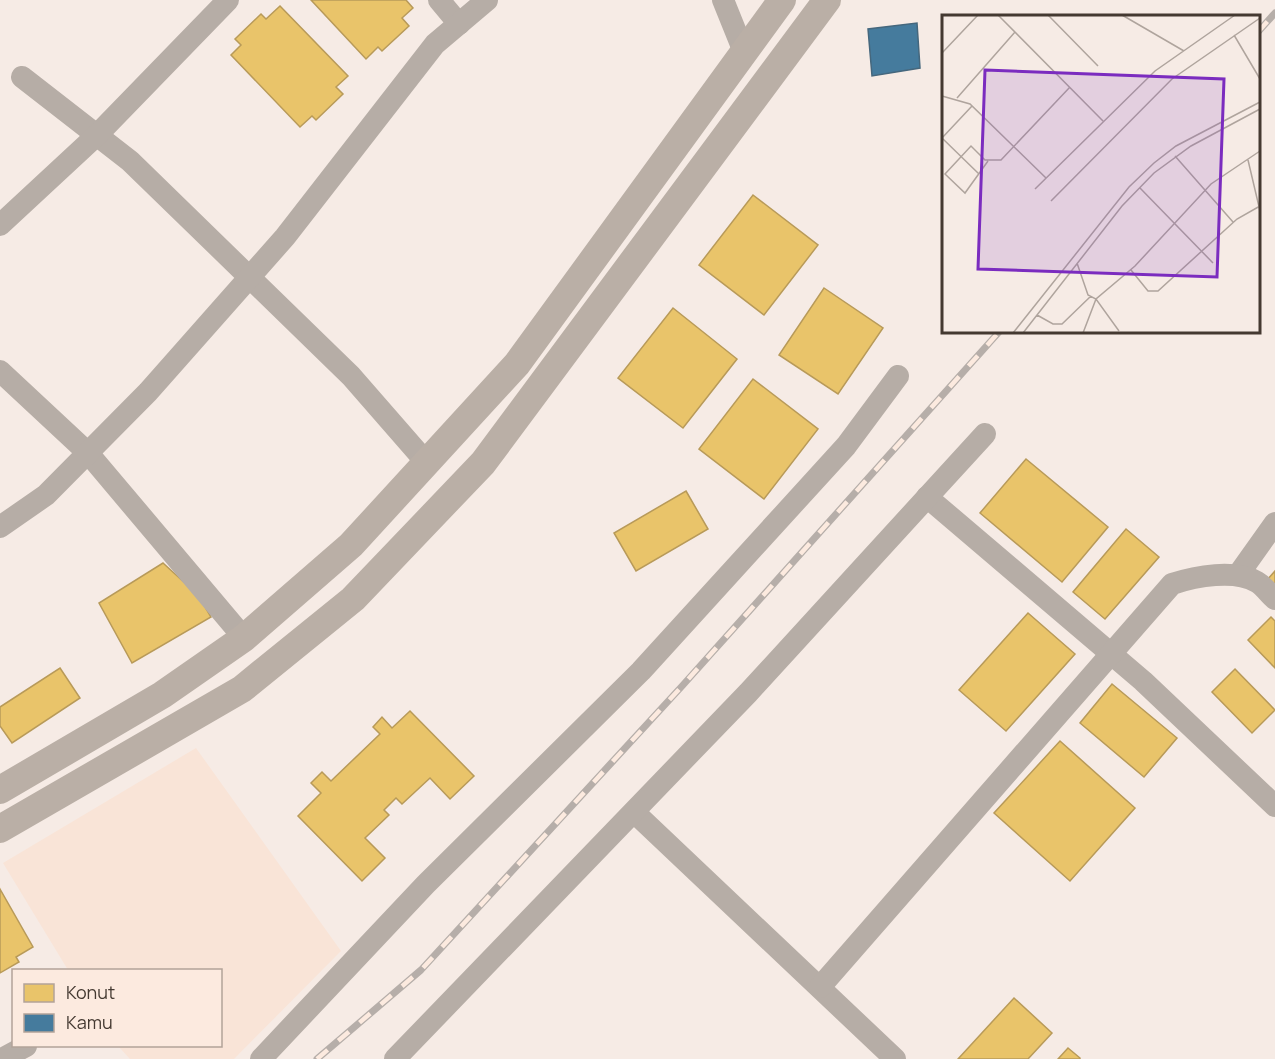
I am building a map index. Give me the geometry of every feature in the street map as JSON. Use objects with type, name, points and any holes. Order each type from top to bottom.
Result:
[{"type":"main road","points":[[0,790],[162,694],[244,638],[351,545],[517,364],[782,0]]},
{"type":"main road","points":[[0,829],[242,689],[353,599],[483,463],[827,0]]},
{"type":"street","points":[[0,225],[96,135],[228,0]]},
{"type":"street","points":[[439,0],[459,24]]},
{"type":"street","points":[[0,527],[46,495],[148,392],[285,237],[435,44],[487,0]]},
{"type":"street","points":[[723,0],[744,52]]},
{"type":"street","points":[[22,76],[130,161],[351,376],[426,462]]},
{"type":"street","points":[[0,371],[88,453],[244,638]]},
{"type":"street","points":[[261,1059],[426,884],[641,671],[846,446],[898,376]]},
{"type":"street","points":[[395,1059],[748,693],[985,434]]},
{"type":"street","points":[[927,497],[1143,681],[1275,806]]},
{"type":"street","points":[[1238,575],[1275,523]]},
{"type":"street","points":[[820,987],[1172,584],[1192,577],[1238,575],[1258,582],[1275,599]]},
{"type":"street","points":[[634,812],[895,1059]]},
{"type":"street","points":[[2,1059],[24,1047]]},
{"type":"shaded area","points":[[196,748],[341,951],[234,1059],[130,1059],[119,1047],[222,1047],[222,969],[67,969],[3,863]]},
{"type":"building: Konut","points":[[311,0],[406,0],[413,8],[402,18],[409,26],[382,51],[378,47],[366,59]]},
{"type":"building: Konut","points":[[280,6],[348,76],[336,87],[343,94],[316,120],[312,116],[300,127],[231,55],[241,45],[235,39],[261,14],[266,19]]},
{"type":"building: Konut","points":[[753,195],[818,245],[764,315],[699,265]]},
{"type":"building: Konut","points":[[824,288],[883,328],[838,394],[779,355]]},
{"type":"building: Konut","points":[[673,308],[737,359],[683,428],[618,378]]},
{"type":"building: Konut","points":[[753,379],[818,429],[764,499],[699,449]]},
{"type":"building: Konut","points":[[1026,459],[1108,527],[1062,582],[980,513]]},
{"type":"building: Konut","points":[[686,491],[708,529],[636,571],[614,533]]},
{"type":"building: Konut","points":[[1126,529],[1159,557],[1105,619],[1073,592]]},
{"type":"building: Konut","points":[[163,563],[198,595],[211,617],[132,663],[99,603]]},
{"type":"building: Konut","points":[[1275,571],[1275,588],[1267,580]]},
{"type":"building: Konut","points":[[1028,613],[1075,654],[1006,731],[959,690]]},
{"type":"building: Konut","points":[[1271,617],[1275,621],[1275,668],[1248,640]]},
{"type":"building: Konut","points":[[60,668],[80,698],[12,743],[0,726],[0,707]]},
{"type":"building: Konut","points":[[1235,669],[1275,710],[1252,733],[1212,692]]},
{"type":"building: Konut","points":[[1112,684],[1177,738],[1144,777],[1080,723]]},
{"type":"building: Konut","points":[[410,711],[474,776],[450,799],[430,778],[402,804],[396,798],[384,810],[389,815],[365,838],[385,858],[362,881],[298,816],[321,793],[311,783],[322,772],[331,781],[380,734],[373,727],[382,717],[392,728]]},
{"type":"building: Konut","points":[[1060,741],[1135,808],[1070,881],[994,813]]},
{"type":"building: Konut","points":[[0,889],[33,947],[16,957],[19,962],[0,973]]},
{"type":"building: Konut","points":[[1014,998],[1052,1033],[1028,1059],[958,1059]]},
{"type":"building: Konut","points":[[1068,1048],[1080,1058],[1080,1059],[1058,1059]]},
{"type":"building: Kamu","points":[[917,23],[920,68],[872,76],[868,29]]},
{"type":"railway","points":[[1260,30],[1275,13]]},
{"type":"railway","points":[[317,1059],[421,970],[683,685],[998,333]]}]
